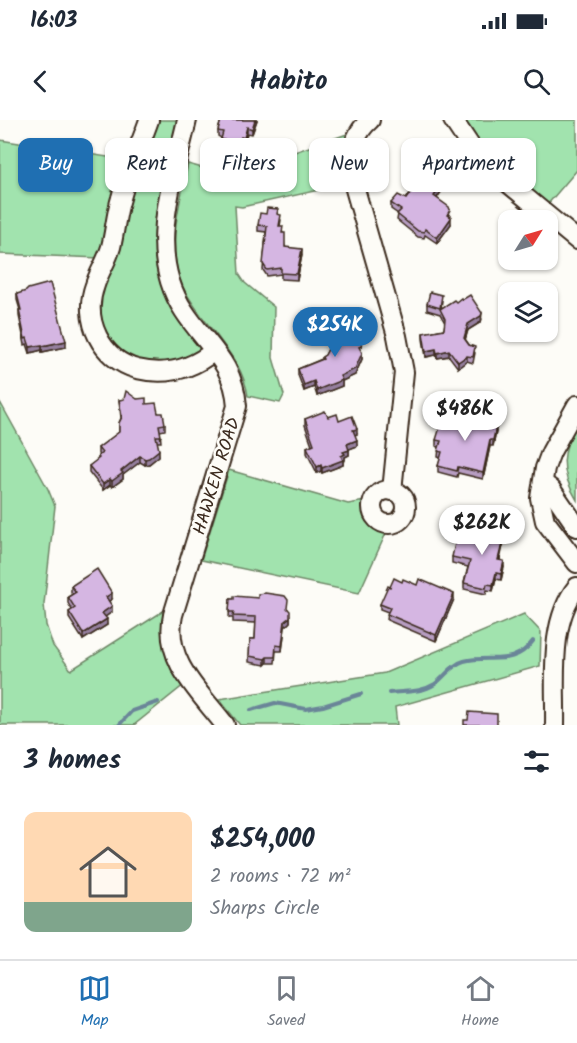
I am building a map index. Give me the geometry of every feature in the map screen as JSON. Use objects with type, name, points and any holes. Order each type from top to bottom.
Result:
[{"type":"street","points":[[149,120],[121,196],[110,249],[93,291],[90,308],[94,330],[100,342],[116,358],[141,370],[182,369],[192,366],[214,351]]},
{"type":"street","name":"HAWKEN ROAD","points":[[187,120],[166,216],[163,248],[165,266],[180,305],[228,370],[233,381],[237,406],[173,615],[171,638],[177,661],[225,725]]},
{"type":"street","points":[[370,120],[355,140],[350,163],[355,189],[402,357],[404,387],[392,491]]},
{"type":"street","points":[[453,120],[478,159],[577,240]]},
{"type":"street","points":[[577,405],[551,452],[545,468],[540,498],[545,522],[577,563]]},
{"type":"street","points":[[543,483],[552,489],[576,526],[557,539]]},
{"type":"street","points":[[555,725],[558,630],[568,602],[577,587]]},
{"type":"green space","points":[[155,120],[180,120],[176,138],[149,138]]},
{"type":"green space","points":[[463,120],[577,120],[577,170],[547,205],[531,192],[536,192],[536,138],[474,138]]},
{"type":"green space","points":[[350,133],[348,138],[335,138]]},
{"type":"green space","points":[[0,140],[18,143],[18,192],[93,192],[93,155],[105,157],[105,192],[118,192],[100,258],[0,254]]},
{"type":"green space","points":[[309,147],[310,192],[242,207],[235,206],[239,274],[245,283],[274,307],[273,358],[284,395],[280,403],[248,396],[236,362],[190,299],[183,287],[175,257],[176,226],[182,192],[188,192],[188,164],[200,167],[200,192],[297,192],[297,151]]},
{"type":"green space","points":[[129,192],[164,192],[158,227],[158,268],[162,283],[195,335],[202,351],[198,355],[156,365],[128,359],[105,339],[96,314]]},
{"type":"green space","points":[[0,402],[55,506],[44,604],[46,625],[53,646],[71,670],[168,608],[164,640],[173,665],[185,684],[134,725],[0,725]]},
{"type":"green space","points":[[577,422],[577,500],[567,480],[564,461],[568,442]]},
{"type":"green space","points":[[229,470],[348,504],[366,501],[370,520],[387,531],[359,593],[201,560]]},
{"type":"green space","points":[[524,614],[541,632],[540,666],[395,707],[397,725],[240,725],[219,699],[385,673]]},
{"type":"building","points":[[221,120],[255,120],[252,129],[247,127],[244,138],[221,138],[223,132],[218,131]]},
{"type":"building","points":[[411,192],[437,192],[434,196],[449,207],[447,215],[451,218],[437,238],[425,229],[424,232],[418,231],[397,214],[401,210],[391,203],[398,195],[406,199]]},
{"type":"building","points":[[267,208],[278,209],[277,214],[281,215],[279,226],[283,226],[282,233],[285,233],[285,247],[302,249],[297,274],[281,273],[281,268],[267,270],[263,264],[267,226],[258,225],[260,213],[266,214]]},
{"type":"building","points":[[50,283],[66,341],[30,347],[27,338],[25,339],[17,294]]},
{"type":"building","points":[[430,292],[442,295],[440,308],[427,304]]},
{"type":"building","points":[[470,295],[482,313],[468,324],[464,338],[469,345],[475,347],[473,357],[467,356],[458,362],[449,350],[437,353],[436,349],[426,351],[423,333],[444,329],[445,319],[440,309],[454,300],[456,302]]},
{"type":"building","points":[[349,322],[353,333],[356,331],[362,346],[359,347],[362,353],[355,369],[340,376],[342,380],[317,390],[314,381],[304,385],[298,369],[323,359],[331,343],[326,332]]},
{"type":"building","points":[[126,391],[137,399],[146,398],[146,404],[156,403],[158,413],[163,413],[165,424],[159,425],[161,436],[156,436],[159,450],[149,458],[145,459],[140,456],[121,471],[123,473],[103,484],[89,466],[102,453],[98,448],[119,432],[122,417],[119,400],[124,399]]},
{"type":"building","points":[[450,409],[494,423],[493,426],[496,427],[493,440],[490,440],[483,473],[458,467],[457,471],[438,466],[442,452],[438,451],[441,441],[436,440],[440,427],[445,428]]},
{"type":"building","points":[[325,411],[328,417],[337,414],[339,421],[352,416],[357,429],[353,430],[357,440],[347,444],[349,450],[343,452],[345,454],[341,456],[343,460],[322,468],[321,465],[317,467],[307,447],[314,444],[305,419]]},
{"type":"building","points":[[478,524],[503,530],[502,535],[504,536],[498,560],[504,561],[501,574],[496,573],[493,585],[487,584],[486,588],[464,583],[470,561],[452,557],[456,539],[470,543],[472,533],[475,534]]},
{"type":"building","points":[[97,569],[112,593],[106,597],[112,606],[102,613],[107,619],[83,634],[69,612],[75,608],[68,597],[76,592],[71,586]]},
{"type":"building","points":[[394,578],[417,585],[419,579],[454,594],[436,635],[387,614],[390,608],[380,604]]},
{"type":"building","points":[[258,594],[285,596],[288,600],[287,608],[290,611],[290,617],[285,621],[282,646],[276,645],[275,657],[265,659],[249,656],[250,639],[255,639],[256,617],[233,616],[234,612],[229,612],[230,599],[234,599],[234,596],[258,598]]},
{"type":"building","points":[[469,712],[497,714],[497,725],[464,725],[464,720],[468,720]]},
{"type":"waterway","points":[[389,693],[424,689],[435,684],[452,668],[464,661],[501,659],[517,655],[533,641]]},
{"type":"waterway","points":[[251,710],[275,703],[306,709],[361,694]]},
{"type":"waterway","points":[[119,725],[132,711],[158,702]]}]
